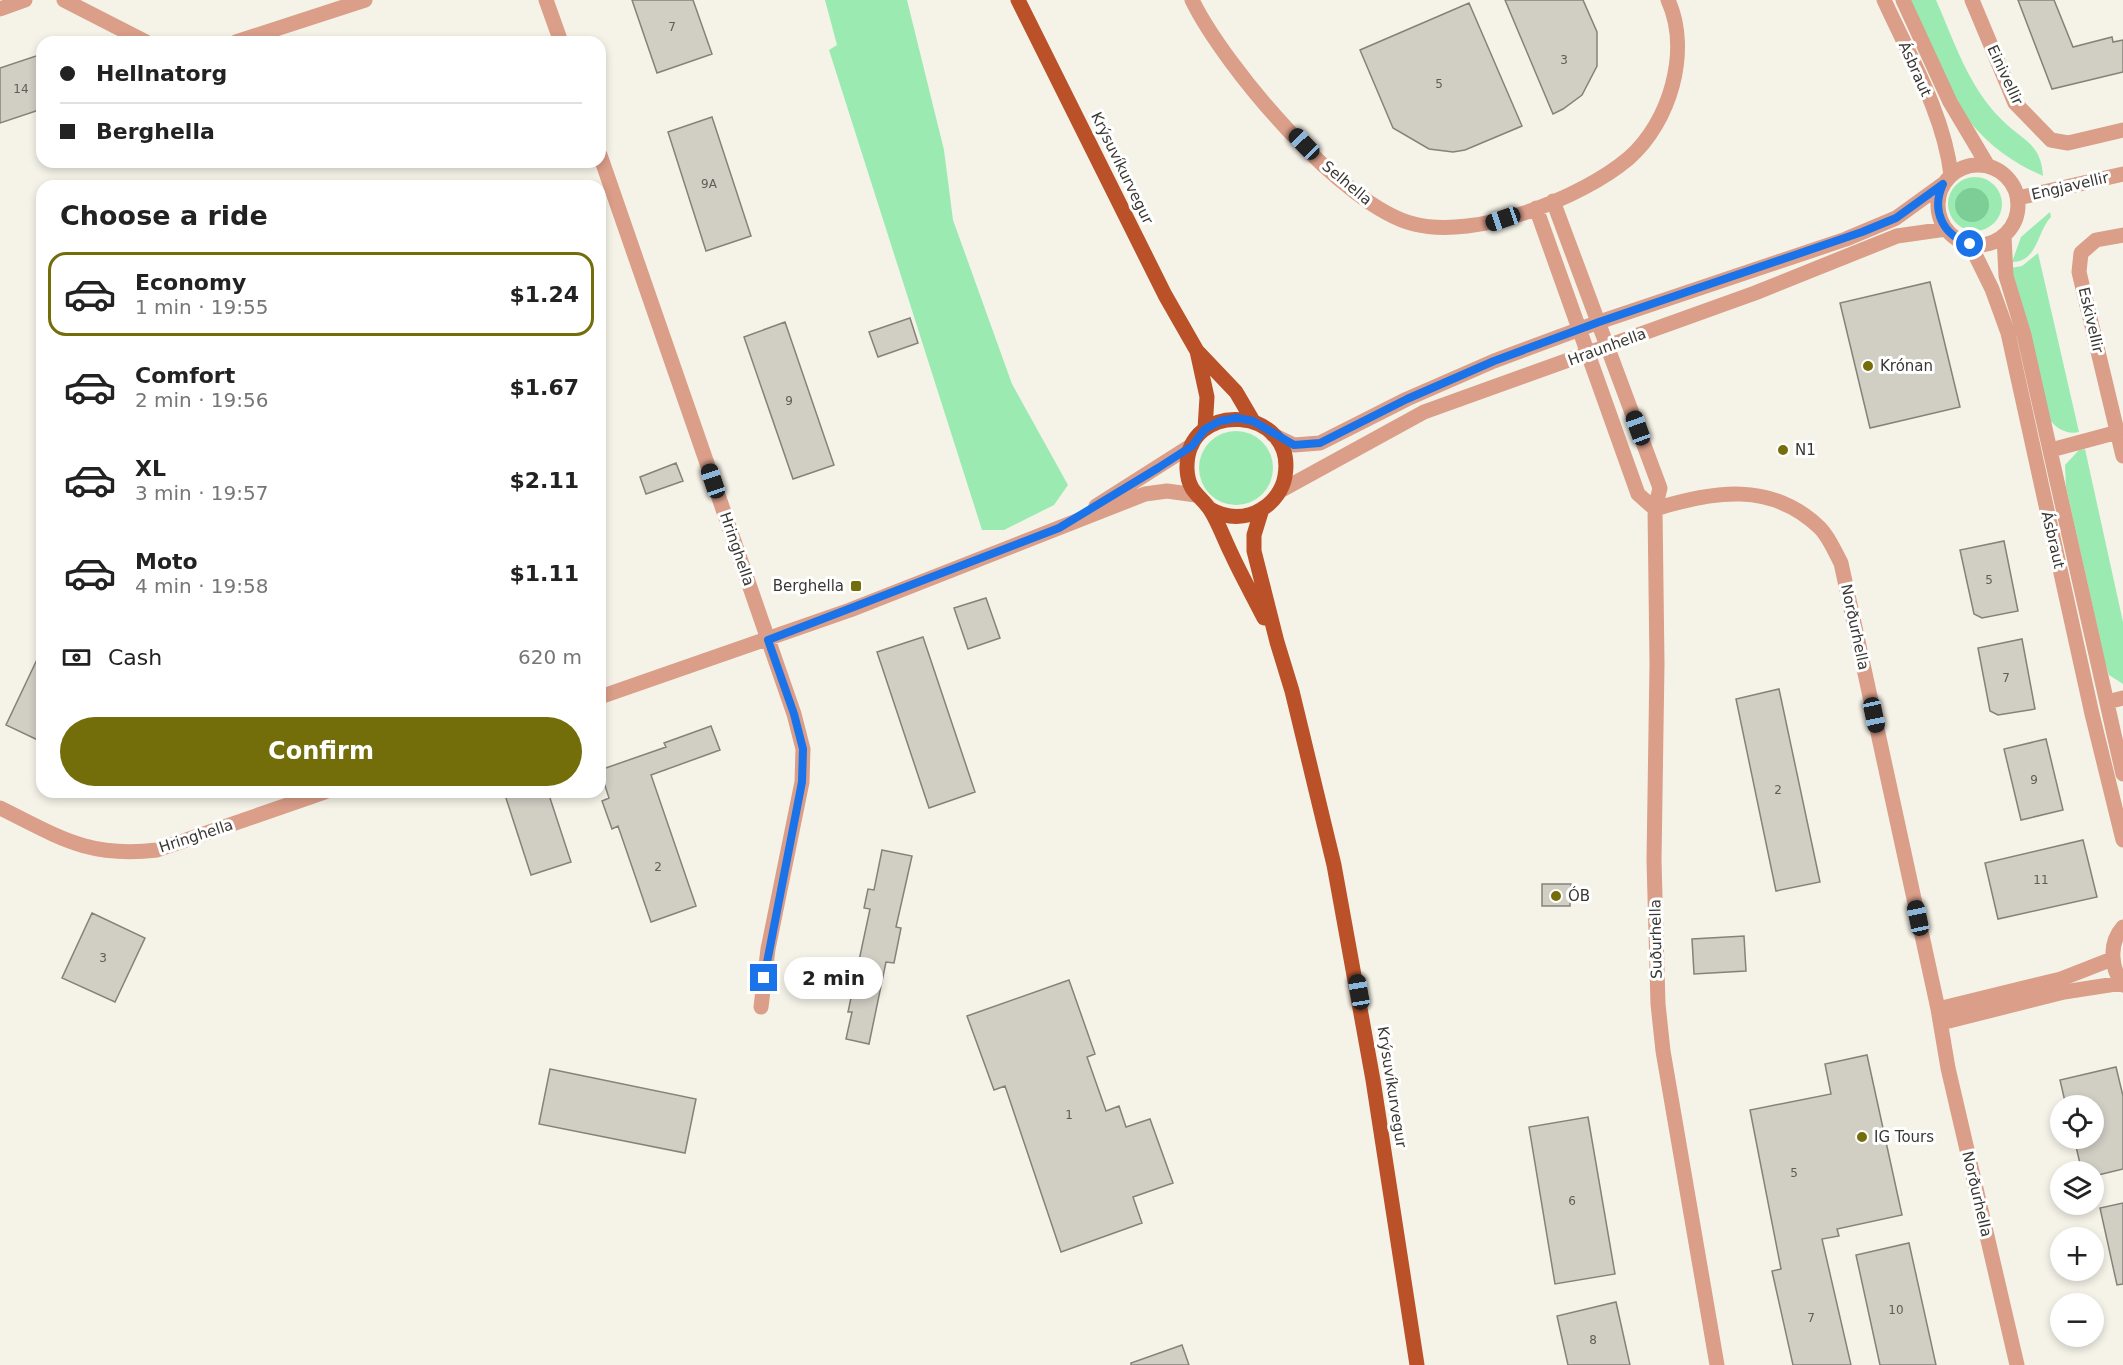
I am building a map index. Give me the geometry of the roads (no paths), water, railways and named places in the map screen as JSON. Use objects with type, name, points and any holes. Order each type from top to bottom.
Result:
[{"type":"main road","name":"Krýsuvíkurvegur","points":[[1018,0],[1165,295],[1197,351],[1236,392],[1253,421]]},
{"type":"main road","name":"Krýsuvíkurvegur","points":[[1197,351],[1207,397],[1205,429]]},
{"type":"main road","points":[[1228,419],[1253,421],[1273,435],[1283,450],[1285,475],[1280,491],[1262,509],[1236,517],[1210,509],[1196,495],[1187,471],[1192,446],[1205,429],[1228,419]]},
{"type":"main road","name":"Krýsuvíkurvegur","points":[[1210,509],[1277,642]]},
{"type":"main road","name":"Krýsuvíkurvegur","points":[[1262,509],[1254,535],[1254,551],[1310,761],[1350,947],[1417,1365]]},
{"type":"street","points":[[0,9],[25,0]]},
{"type":"street","points":[[64,0],[134,36]]},
{"type":"street","points":[[255,36],[365,0]]},
{"type":"street","points":[[546,0],[559,36]]},
{"type":"street","name":"Selhella","points":[[1192,0],[1202,22],[1230,62],[1262,100],[1352,191],[1380,211],[1414,224],[1450,229],[1487,225],[1536,208],[1608,174],[1630,157],[1657,125],[1669,96],[1676,60],[1677,37],[1668,0]]},
{"type":"street","name":"Ásbraut","points":[[1884,0],[1945,141],[1947,179]]},
{"type":"street","name":"Ásbraut","points":[[1903,0],[1950,102],[1988,166]]},
{"type":"street","name":"Einivellir","points":[[1972,0],[2015,103],[2051,140],[2068,143],[2123,130]]},
{"type":"street","points":[[1968,166],[1988,166],[2008,177],[2018,198],[2018,212],[2013,225],[2004,236],[1988,244],[1970,244],[1960,241],[1946,229],[1941,221],[1938,202],[1947,179],[1968,166]]},
{"type":"street","name":"Hringhella","points":[[605,168],[768,640]]},
{"type":"street","name":"Engjavellir","points":[[2018,198],[2047,194],[2123,174]]},
{"type":"street","name":"Hraunhella","points":[[1273,435],[1294,445],[1320,443],[1407,399],[1494,361],[1578,329],[1846,238],[1896,218],[1947,179]]},
{"type":"street","points":[[1553,201],[1609,347]]},
{"type":"street","points":[[1536,208],[1638,494],[1656,509]]},
{"type":"street","name":"Hraunhella","points":[[1280,491],[1371,438],[1424,412],[1755,293],[1897,236],[1946,229]]},
{"type":"street","name":"Eskivellir","points":[[2123,235],[2096,240],[2081,253],[2079,272],[2123,456]]},
{"type":"street","name":"Ásbraut","points":[[2004,236],[2006,276],[2024,336],[2051,450],[2123,774]]},
{"type":"street","name":"Ásbraut","points":[[1970,244],[1992,289],[2008,333],[2089,703],[2123,840]]},
{"type":"street","name":"Suðurhella","points":[[1609,347],[1660,488],[1656,509],[1654,885],[1658,1004],[1666,1071],[1717,1365]]},
{"type":"street","points":[[2051,450],[2118,432]]},
{"type":"street","points":[[1059,528],[1192,446]]},
{"type":"street","points":[[606,695],[768,640],[1157,491],[1196,495]]},
{"type":"street","name":"Norðurhella","points":[[1656,509],[1693,497],[1734,492],[1772,499],[1798,511],[1821,529],[1841,563],[1939,1016],[1948,1068],[2017,1365]]},
{"type":"street","points":[[761,1007],[768,949],[802,782],[803,749],[794,714],[768,640]]},
{"type":"street","points":[[2107,702],[2123,698]]},
{"type":"street","name":"Hringhella","points":[[0,808],[60,840],[94,850],[129,853],[157,850],[308,798]]},
{"type":"street","points":[[1939,1016],[2064,992],[2122,984],[2112,959],[2114,945],[2123,927]]},
{"type":"street","points":[[1939,1016],[2061,979],[2112,959]]},
{"type":"place","name":"Krónan","points":[[1868,366]]},
{"type":"place","name":"N1","points":[[1783,450]]},
{"type":"place","name":"Berghella","points":[[856,586]]},
{"type":"place","name":"ÓB","points":[[1556,896]]},
{"type":"place","name":"IG Tours","points":[[1862,1137]]}]
